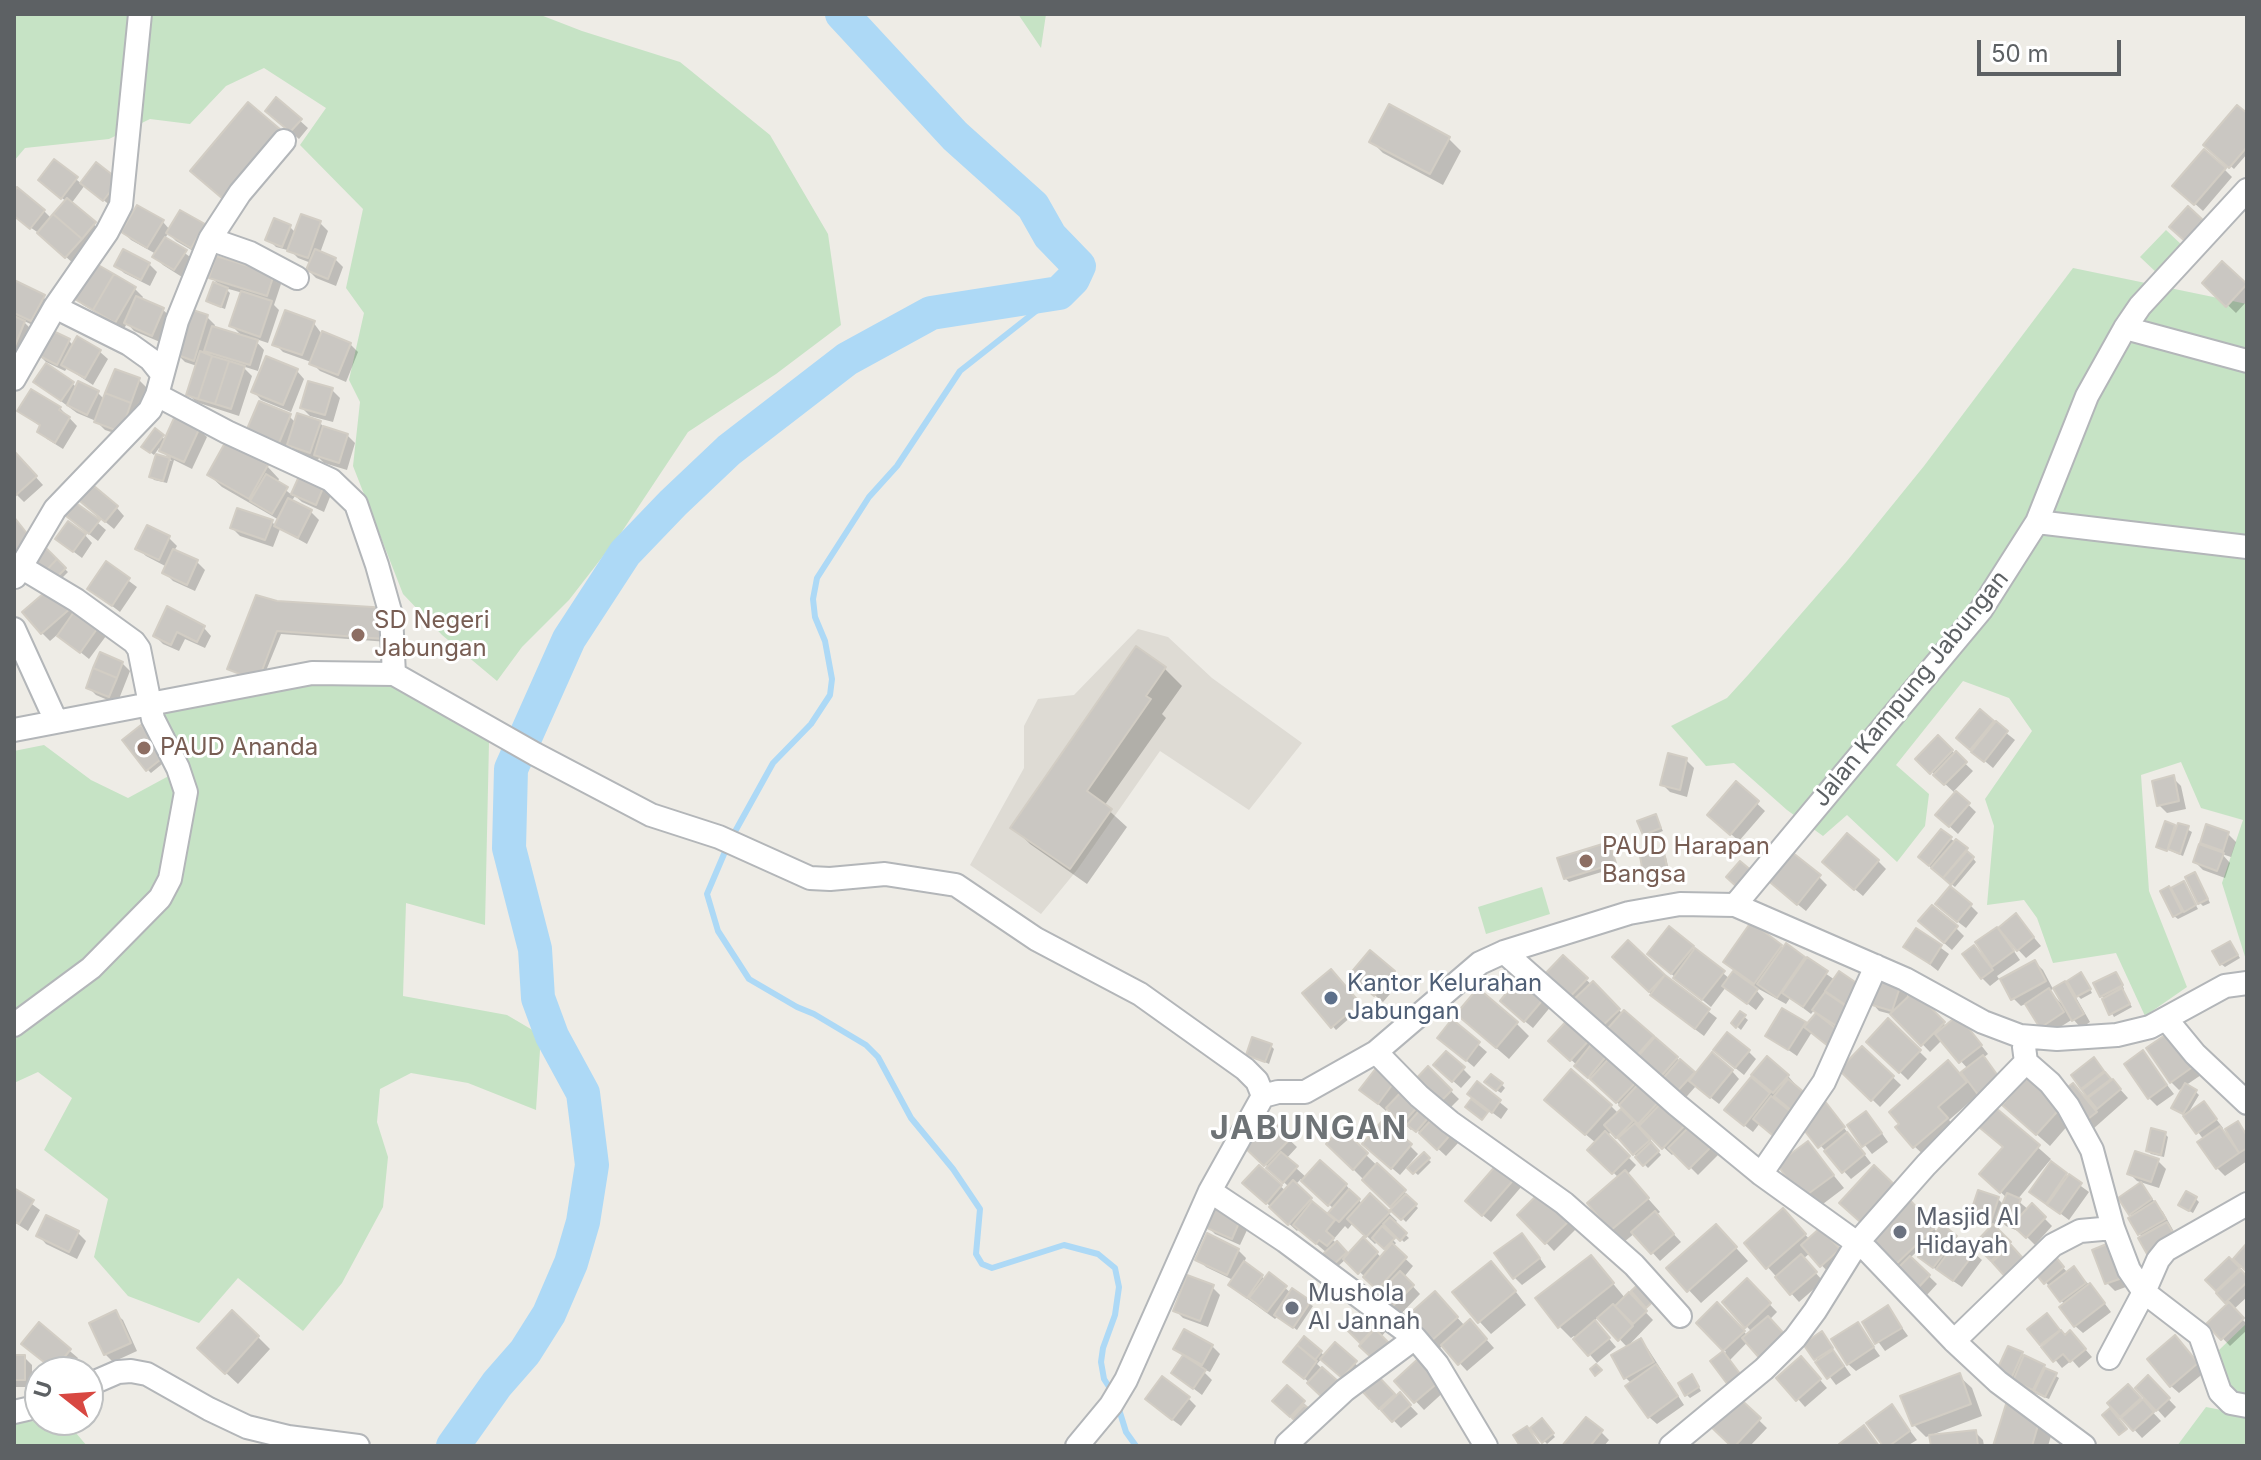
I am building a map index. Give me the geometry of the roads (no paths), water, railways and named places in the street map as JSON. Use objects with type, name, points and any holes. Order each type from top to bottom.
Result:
[{"type":"street","points":[[14,379],[55,307],[107,232],[121,205],[140,14]]},
{"type":"street","points":[[14,1025],[91,968],[167,889],[179,842],[186,792],[148,703],[139,649],[134,642],[76,600],[18,573],[55,509],[150,410],[177,321],[210,239],[240,193],[284,141]]},
{"type":"street","name":"Jalan Kampung Jabungan","points":[[1735,905],[1981,610],[2037,522],[2087,396],[2125,328],[2140,306],[2247,190]]},
{"type":"street","points":[[210,239],[250,253],[297,278]]},
{"type":"street","points":[[55,307],[129,344],[150,359],[159,384],[227,432],[331,480],[356,504],[391,615],[394,674]]},
{"type":"street","points":[[2125,328],[2247,361]]},
{"type":"street","points":[[2037,522],[2247,547]]},
{"type":"street","points":[[14,629],[56,721]]},
{"type":"street","points":[[14,730],[312,673],[394,674],[651,815],[719,837],[810,878],[885,874],[956,885],[1036,939],[1140,994],[1245,1069],[1257,1081],[1263,1096]]},
{"type":"street","points":[[1077,1446],[1111,1405],[1126,1380],[1210,1191],[1263,1096],[1278,1092],[1305,1092],[1376,1052],[1480,963],[1504,952],[1629,913],[1680,904],[1735,905],[1876,966],[1983,1022],[2020,1036],[2057,1039],[2117,1035],[2167,1020],[2225,986],[2247,983]]},
{"type":"street","points":[[1504,952],[1656,1087],[1761,1174],[1858,1242],[1998,1382],[2084,1446]]},
{"type":"street","points":[[1761,1174],[1824,1082],[1876,966]]},
{"type":"street","points":[[2167,1020],[2195,1054],[2247,1103]]},
{"type":"street","points":[[1671,1446],[1764,1369],[1795,1338],[1858,1242],[1926,1165],[2026,1062],[2020,1036]]},
{"type":"street","points":[[1376,1052],[1419,1096],[1450,1122],[1564,1203],[1634,1265],[1680,1316]]},
{"type":"street","points":[[2026,1062],[2050,1083],[2068,1106],[2092,1150],[2113,1228],[2129,1270],[2144,1292],[2200,1335],[2220,1392],[2231,1403],[2247,1406]]},
{"type":"street","points":[[1210,1191],[1285,1241],[1415,1338],[1437,1364],[1486,1446]]},
{"type":"street","points":[[2109,1358],[2158,1260],[2166,1250],[2247,1204]]},
{"type":"street","points":[[1954,1341],[2053,1245],[2080,1231],[2113,1228]]},
{"type":"street","points":[[1287,1444],[1345,1390],[1415,1338]]},
{"type":"street","points":[[104,1378],[118,1372],[147,1374],[247,1427],[288,1437],[358,1446]]},
{"type":"waterway","points":[[453,1446],[497,1384],[525,1352],[549,1314],[571,1263],[583,1222],[592,1165],[583,1093],[552,1036],[538,998],[535,949],[509,848],[511,769],[569,639],[625,553],[673,503],[729,450],[847,359],[931,313],[1059,293],[1073,279],[1079,266],[1050,236],[1033,206],[955,136],[842,14]]},
{"type":"waterway","points":[[732,837],[773,763],[811,724],[830,695],[832,679],[825,641],[815,617],[813,599],[817,578],[869,497],[897,466],[960,371],[1059,293]]},
{"type":"waterway","points":[[727,847],[707,894],[718,931],[749,979],[866,1045],[878,1057],[911,1118],[953,1169],[980,1209],[976,1254],[982,1264],[992,1268],[1064,1245],[1098,1254],[1115,1268],[1119,1287],[1115,1315],[1101,1362],[1104,1379],[1113,1393]]},
{"type":"waterway","points":[[1117,1403],[1126,1432],[1136,1446]]},
{"type":"place","name":"SD Negeri Jabungan","points":[[358,635]]},
{"type":"place","name":"PAUD Ananda","points":[[144,748]]},
{"type":"place","name":"PAUD Harapan Bangsa","points":[[1586,861]]},
{"type":"place","name":"Kantor Kelurahan Jabungan","points":[[1331,998]]},
{"type":"place","name":"Masjid Al Hidayah","points":[[1900,1232]]},
{"type":"place","name":"Mushola Al Jannah","points":[[1292,1308]]},
{"type":"district","name":"JABUNGAN","points":[[1309,1129]]}]
